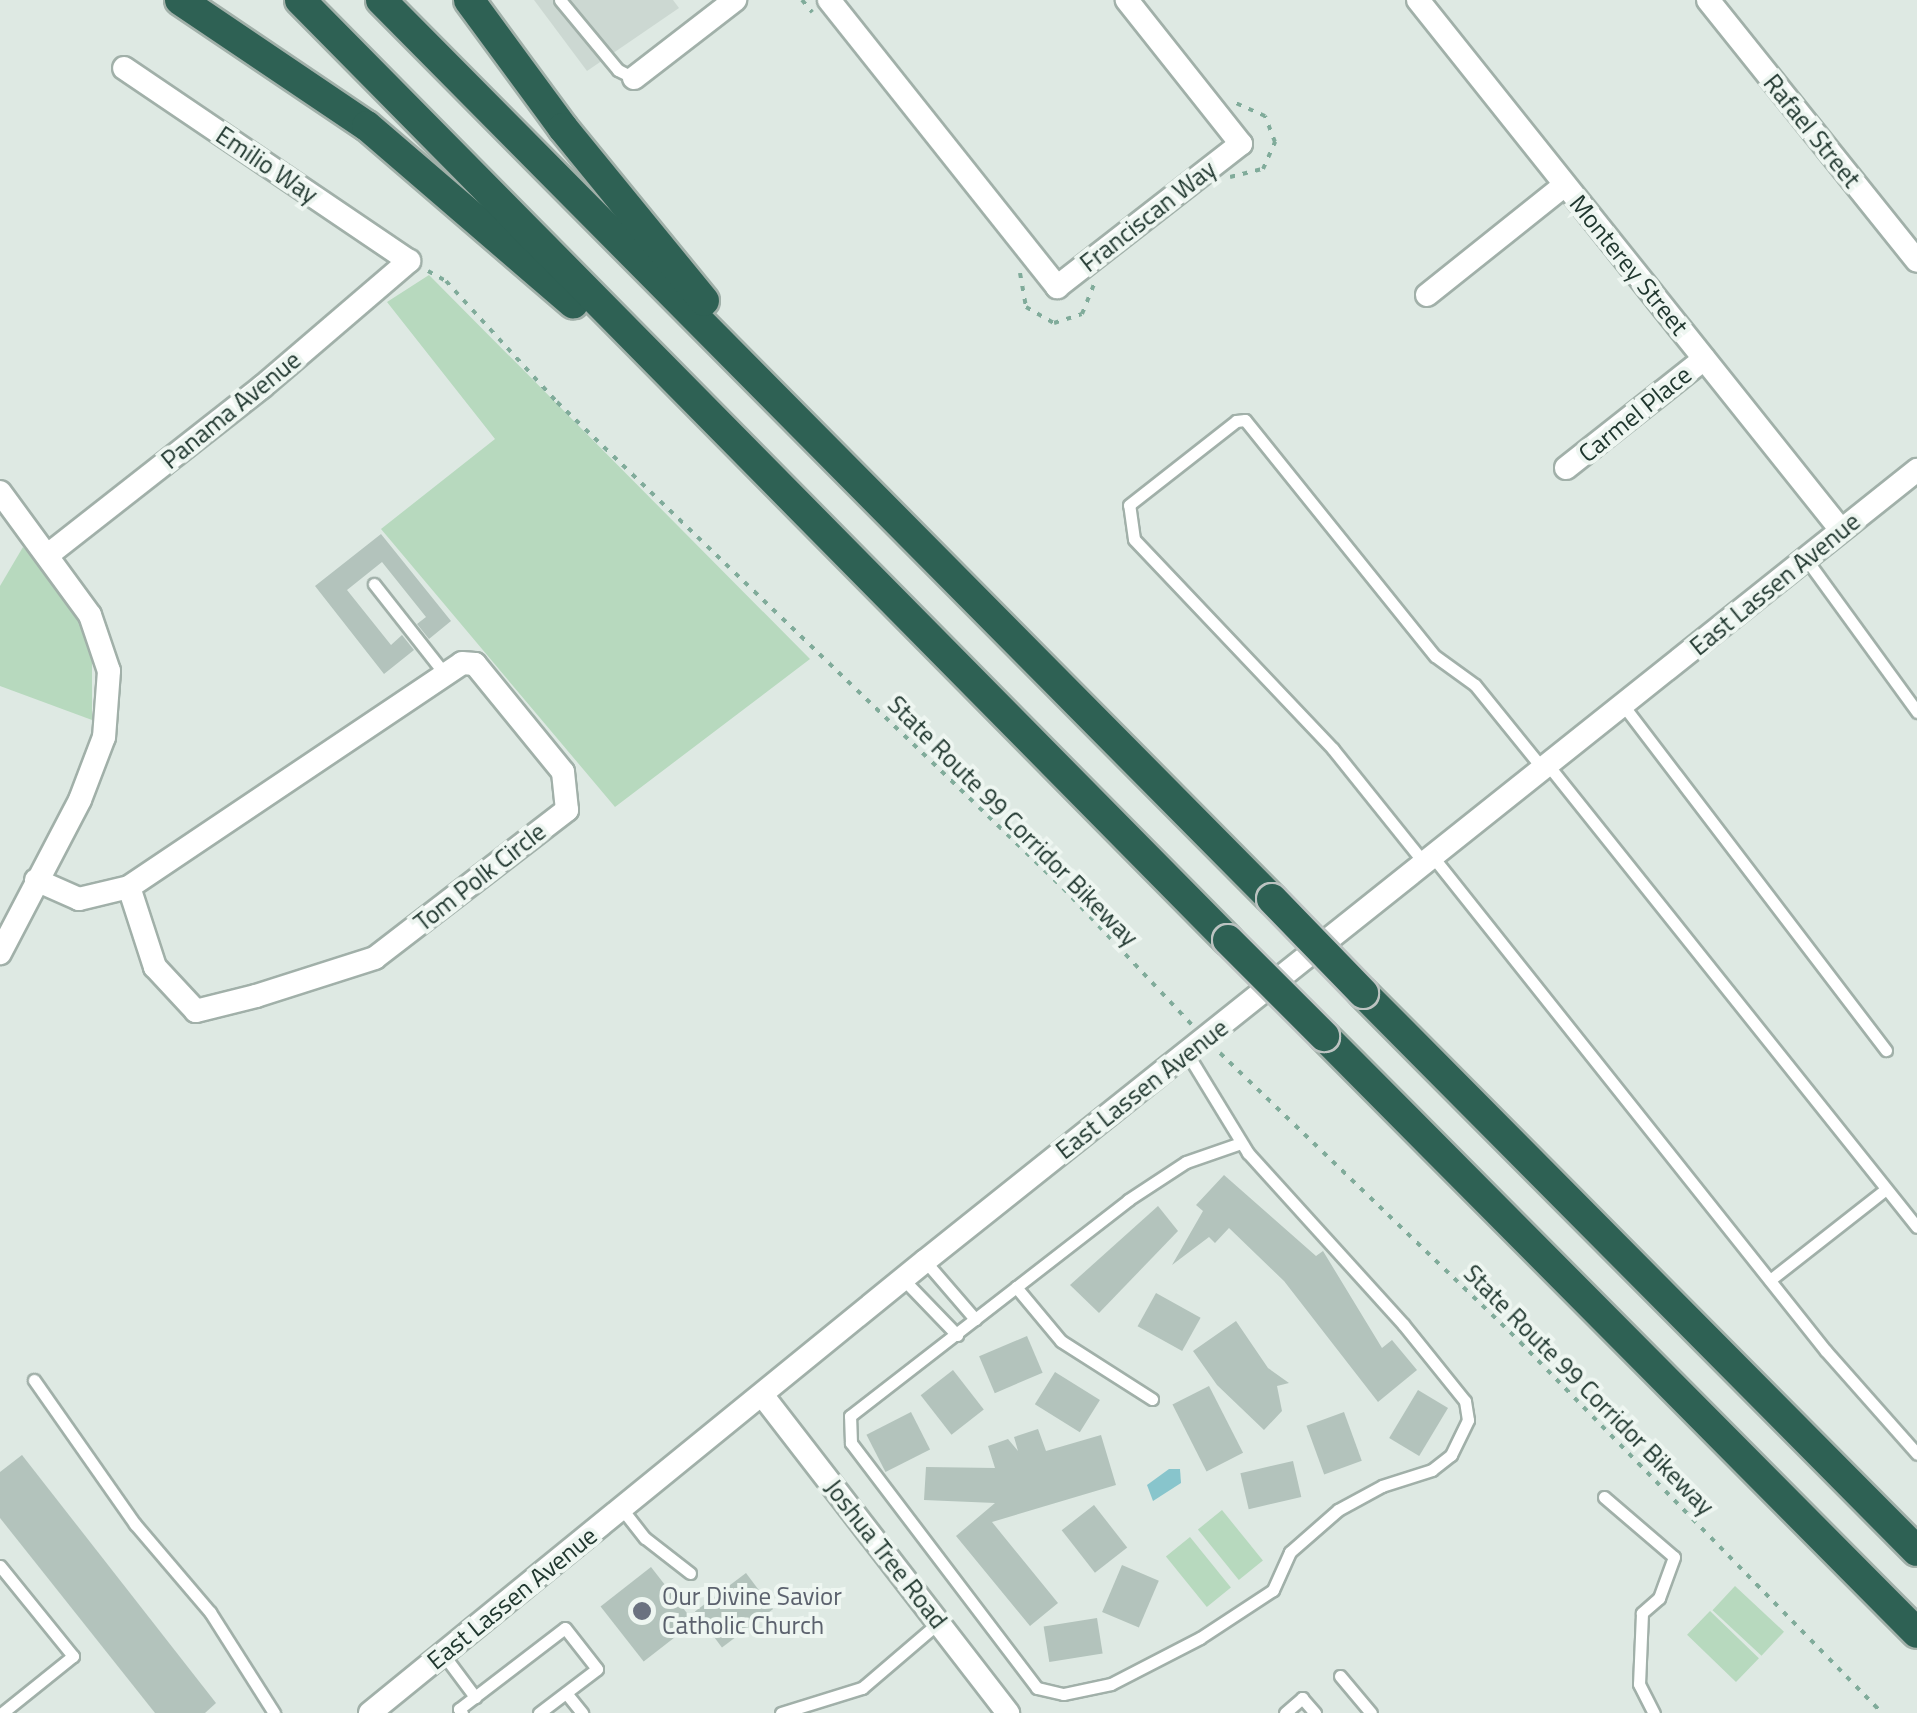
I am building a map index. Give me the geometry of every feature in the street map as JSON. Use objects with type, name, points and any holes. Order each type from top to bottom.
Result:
[{"type":"highway","points":[[180,0],[368,126],[456,196],[650,374],[676,381]]},
{"type":"highway","points":[[300,0],[1917,1633]]},
{"type":"highway","points":[[381,0],[1917,1552]]},
{"type":"highway","points":[[468,0],[792,414]]},
{"type":"street","points":[[634,78],[735,0]]},
{"type":"street","name":"Franciscan Way","points":[[822,8],[1057,287],[1242,144],[1128,0]]},
{"type":"street","name":"Monterey Street","points":[[1418,0],[1842,530]]},
{"type":"street","name":"Rafael Street","points":[[1708,0],[1917,262]]},
{"type":"street","name":"Emilio Way","points":[[124,68],[409,261]]},
{"type":"street","points":[[1427,295],[1565,185]]},
{"type":"street","name":"Panama Avenue","points":[[49,554],[262,388],[409,261]]},
{"type":"street","name":"Carmel Place","points":[[1566,468],[1704,359]]},
{"type":"street","name":"East Lassen Avenue","points":[[370,1713],[925,1260],[1915,475]]},
{"type":"street","points":[[0,492],[90,615],[109,671],[104,737],[80,800],[0,953]]},
{"type":"street","name":"Tom Polk Circle","points":[[129,887],[155,967],[196,1011],[375,958],[567,810],[563,772],[489,679],[475,664],[444,673]]},
{"type":"street","points":[[36,880],[79,899],[129,887],[444,673]]},
{"type":"street","name":"Joshua Tree Road","points":[[763,1396],[1008,1713]]},
{"type":"lane","points":[[560,0],[618,70],[634,78]]},
{"type":"lane","points":[[1917,1227],[1545,767],[1474,685],[1435,656],[1246,420],[1236,421],[1130,505],[1134,538],[1333,748],[1429,860],[1770,1280],[1917,1454]]},
{"type":"lane","points":[[1806,559],[1917,712]]},
{"type":"lane","points":[[374,584],[444,673]]},
{"type":"lane","points":[[1623,705],[1886,1050]]},
{"type":"lane","points":[[1187,1053],[1241,1143],[1403,1324],[1465,1401],[1468,1420],[1451,1455],[1432,1470],[1382,1486],[1338,1510],[1290,1552],[1273,1590],[1111,1684],[1063,1694],[1037,1688],[851,1443],[850,1416],[1186,1162],[1241,1143]]},
{"type":"lane","points":[[1770,1280],[1886,1189]]},
{"type":"lane","points":[[925,1260],[976,1319]]},
{"type":"lane","points":[[904,1279],[956,1335]]},
{"type":"lane","points":[[1016,1287],[1061,1341],[1152,1400]]},
{"type":"lane","points":[[34,1380],[135,1524],[210,1612],[274,1713]]},
{"type":"lane","points":[[1604,1497],[1674,1557],[1659,1598],[1642,1614],[1640,1684],[1654,1713]]},
{"type":"lane","points":[[622,1509],[645,1538],[690,1572]]},
{"type":"lane","points":[[0,1566],[73,1656],[2,1713]]},
{"type":"lane","points":[[781,1713],[862,1688],[938,1623]]},
{"type":"lane","points":[[462,1713],[475,1697],[565,1628],[597,1669],[539,1713]]},
{"type":"lane","points":[[443,1654],[475,1697]]},
{"type":"lane","points":[[1340,1676],[1371,1713]]},
{"type":"lane","points":[[566,1693],[582,1713]]},
{"type":"lane","points":[[1285,1713],[1302,1698],[1315,1713]]},
{"type":"path","points":[[802,0],[822,8]]},
{"type":"path","points":[[1222,180],[1262,169],[1275,142],[1266,116],[1229,100]]},
{"type":"path","name":"State Route 99 Corridor Bikeway","points":[[409,261],[446,280],[556,402],[1063,888],[1206,1038],[1520,1342],[1882,1713]]},
{"type":"path","points":[[1016,266],[1026,308],[1054,323],[1082,314],[1100,277]]},
{"type":"shaded area","points":[[534,0],[673,0],[679,8],[587,71]]},
{"type":"green space","points":[[429,275],[810,659],[615,807],[381,529],[495,439],[387,302]]},
{"type":"green space","points":[[23,547],[80,610],[92,650],[92,720],[0,686],[0,586]]},
{"type":"green space","points":[[1222,1510],[1263,1561],[1239,1580],[1198,1530]]},
{"type":"green space","points":[[1190,1537],[1231,1588],[1207,1607],[1166,1557]]},
{"type":"green space","points":[[1735,1586],[1784,1632],[1761,1656],[1712,1610]]},
{"type":"green space","points":[[1710,1611],[1759,1658],[1736,1682],[1687,1635]]},
{"type":"water","points":[[1169,1469],[1180,1469],[1181,1483],[1153,1501],[1147,1485]]},
{"type":"building","points":[[381,534],[451,621],[429,639],[417,624],[426,617],[382,562],[347,590],[391,645],[402,635],[414,650],[384,674],[315,586]]},
{"type":"building","points":[[1224,1175],[1316,1256],[1323,1251],[1382,1348],[1392,1340],[1417,1370],[1378,1402],[1284,1281],[1229,1228],[1215,1243],[1209,1237],[1172,1265],[1203,1211],[1196,1205]]},
{"type":"building","points":[[1158,1206],[1178,1231],[1099,1313],[1070,1285]]},
{"type":"building","points":[[1156,1293],[1201,1318],[1182,1351],[1138,1326]]},
{"type":"building","points":[[1236,1321],[1268,1368],[1289,1383],[1277,1386],[1282,1411],[1264,1430],[1217,1385],[1193,1351]]},
{"type":"building","points":[[1027,1336],[1043,1373],[995,1393],[979,1356]]},
{"type":"building","points":[[953,1370],[984,1409],[951,1435],[921,1395]]},
{"type":"building","points":[[1055,1372],[1100,1400],[1080,1432],[1035,1404]]},
{"type":"building","points":[[1209,1386],[1243,1453],[1207,1471],[1172,1405]]},
{"type":"building","points":[[1418,1390],[1448,1408],[1419,1456],[1389,1438]]},
{"type":"building","points":[[911,1412],[930,1449],[886,1472],[866,1435]]},
{"type":"building","points":[[1344,1412],[1362,1461],[1324,1475],[1306,1426]]},
{"type":"building","points":[[1038,1429],[1046,1451],[1101,1435],[1116,1485],[992,1522],[1058,1603],[1030,1626],[956,1536],[995,1503],[924,1500],[926,1467],[995,1468],[988,1446],[1008,1439],[1018,1451],[1014,1437]]},
{"type":"building","points":[[22,1455],[216,1703],[205,1713],[155,1713],[0,1518],[0,1472]]},
{"type":"building","points":[[1293,1461],[1301,1497],[1249,1509],[1240,1473]]},
{"type":"building","points":[[1094,1505],[1127,1548],[1095,1573],[1062,1530]]},
{"type":"building","points":[[1122,1565],[1159,1581],[1139,1628],[1102,1612]]},
{"type":"building","points":[[651,1567],[694,1622],[644,1662],[601,1606]]},
{"type":"building","points":[[746,1573],[773,1609],[722,1647],[695,1612]]},
{"type":"building","points":[[1097,1618],[1103,1654],[1049,1662],[1044,1626]]},
{"type":"place","name":"Our Divine Savior Catholic Church","points":[[642,1611]]}]
